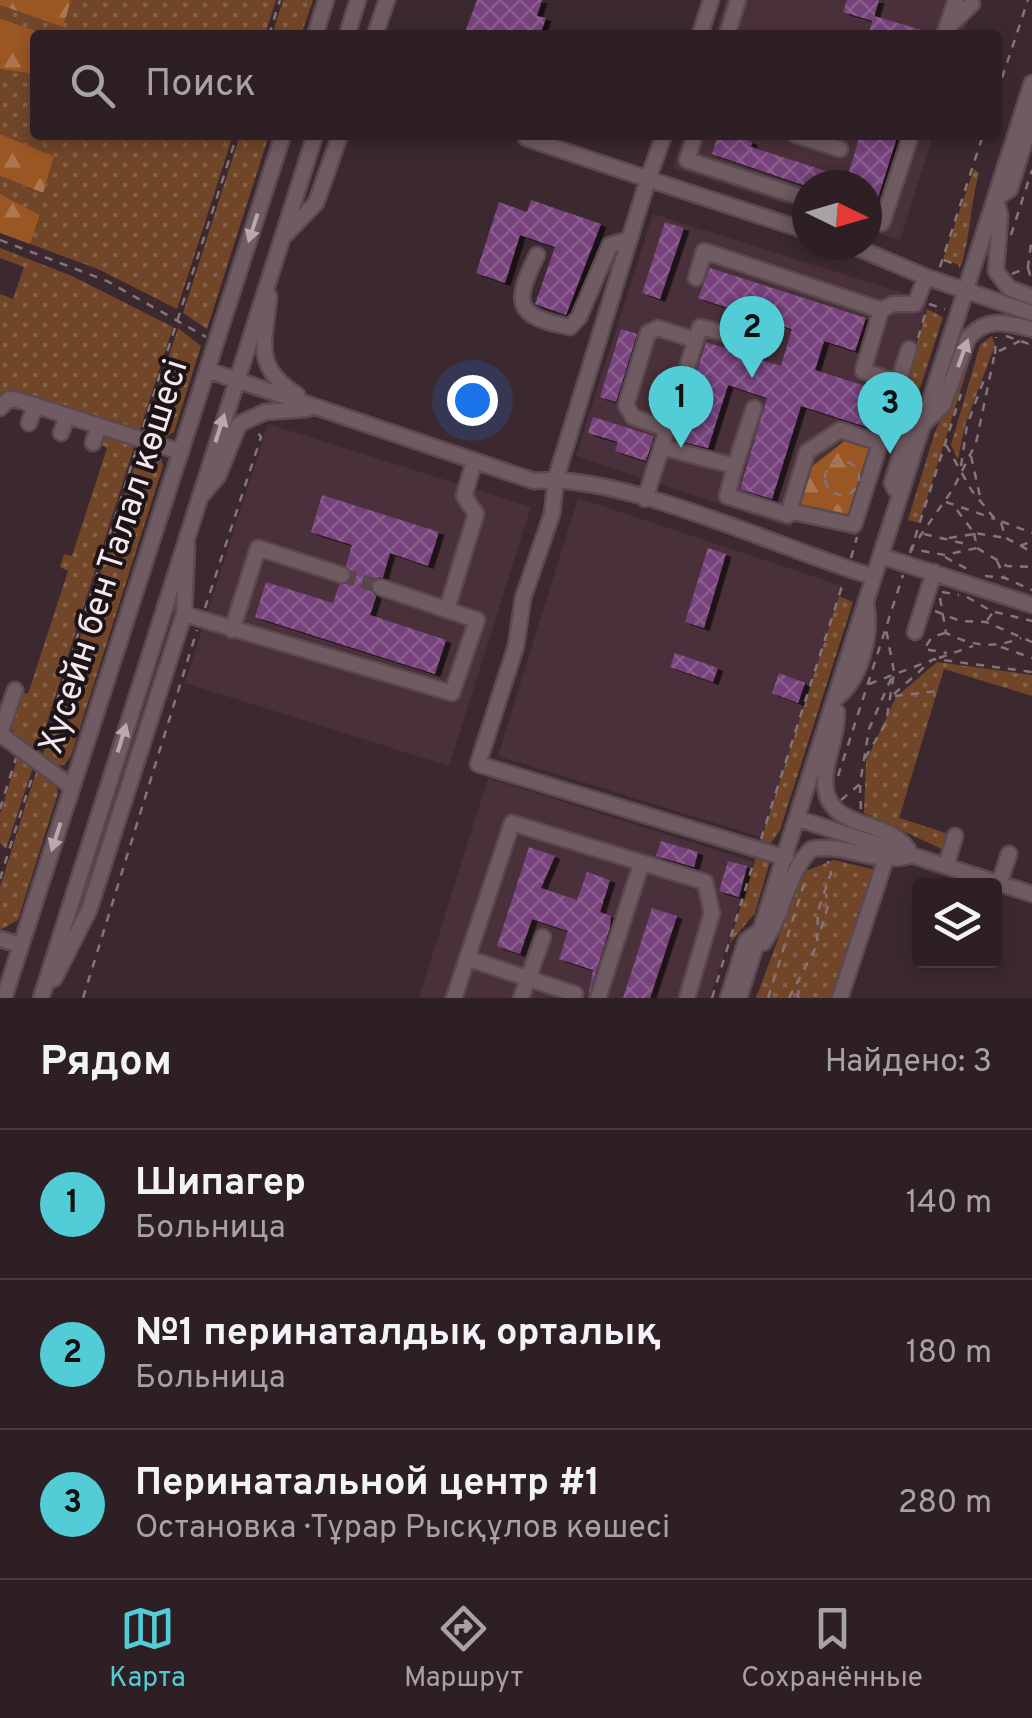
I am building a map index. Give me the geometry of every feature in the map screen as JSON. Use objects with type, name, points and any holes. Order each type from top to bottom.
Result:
[{"type":"street","points":[[317,30],[326,0]]},
{"type":"street","points":[[349,30],[358,0]]},
{"type":"street","points":[[377,30],[387,0]]},
{"type":"street","points":[[702,30],[711,0]]},
{"type":"street","points":[[729,30],[738,0]]},
{"type":"street","points":[[947,30],[956,0]]},
{"type":"street","points":[[948,30],[973,3]]},
{"type":"street","points":[[798,819],[800,799],[895,489],[1032,83]]},
{"type":"street","name":"Хусейн бен Талал көшесі","points":[[4,998],[281,140]]},
{"type":"street","name":"Хусейн бен Талал көшесі","points":[[42,998],[313,140]]},
{"type":"street","points":[[282,238],[316,204],[338,140]]},
{"type":"street","points":[[532,140],[792,226]]},
{"type":"street","points":[[662,140],[556,478],[552,514],[522,598],[516,646],[478,764],[786,858]]},
{"type":"street","points":[[693,140],[687,160],[792,194]]},
{"type":"street","points":[[812,140],[840,149]]},
{"type":"street","points":[[882,223],[909,140]]},
{"type":"street","points":[[996,198],[1000,216],[996,271],[1010,288],[1032,297]]},
{"type":"street","points":[[537,255],[520,291],[523,308],[533,318],[570,327],[579,318],[610,245],[628,240]]},
{"type":"street","points":[[696,278],[704,251],[881,310],[893,304],[915,304],[926,277]]},
{"type":"street","points":[[882,258],[1032,313]]},
{"type":"street","points":[[272,270],[264,359],[271,377],[318,409]]},
{"type":"street","points":[[881,310],[864,371],[898,382]]},
{"type":"street","points":[[740,998],[881,556],[919,423],[943,404],[968,338],[976,330],[998,322],[1032,329]]},
{"type":"street","points":[[644,498],[695,340],[705,325],[759,342]]},
{"type":"street","points":[[667,428],[632,417],[626,405],[648,333],[658,328],[695,340]]},
{"type":"street","points":[[790,511],[854,526],[910,350]]},
{"type":"street","points":[[207,370],[534,481],[556,478],[644,498],[868,575]]},
{"type":"street","points":[[0,408],[12,398],[181,452]]},
{"type":"street","points":[[29,423],[35,406]]},
{"type":"street","points":[[754,408],[727,496],[788,515],[806,452],[819,441],[840,430],[880,442]]},
{"type":"street","points":[[196,503],[218,476],[239,424],[264,412],[318,409]]},
{"type":"street","points":[[62,433],[67,416]]},
{"type":"street","points":[[93,443],[99,426]]},
{"type":"street","points":[[661,447],[735,466]]},
{"type":"street","points":[[447,608],[476,514],[464,496],[474,462]]},
{"type":"street","points":[[42,998],[90,910],[184,614],[188,529]]},
{"type":"street","points":[[232,630],[258,548],[342,575]]},
{"type":"street","points":[[881,556],[1032,605]]},
{"type":"street","points":[[915,632],[934,572]]},
{"type":"street","points":[[184,614],[452,693],[478,625],[473,618],[380,587]]},
{"type":"street","points":[[15,690],[4,708],[0,734],[72,787]]},
{"type":"street","points":[[836,698],[836,739],[825,778],[829,800],[846,816],[901,837],[911,855]]},
{"type":"street","points":[[798,819],[946,866],[968,878]]},
{"type":"street","points":[[454,998],[512,822],[705,882],[712,913],[687,998]]},
{"type":"street","points":[[946,866],[955,836]]},
{"type":"street","points":[[753,956],[778,923],[797,866],[808,852],[830,847],[886,858],[911,855]]},
{"type":"street","points":[[1001,878],[1010,854]]},
{"type":"street","points":[[840,998],[886,858]]},
{"type":"street","points":[[598,998],[642,865]]},
{"type":"street","points":[[1002,885],[1032,894]]},
{"type":"street","points":[[728,998],[746,941],[762,930]]},
{"type":"street","points":[[521,998],[542,937]]},
{"type":"street","points":[[0,938],[21,946]]},
{"type":"street","points":[[467,958],[575,994]]},
{"type":"path","points":[[271,30],[280,0]]},
{"type":"path","points":[[1002,78],[1028,0]]},
{"type":"path","points":[[141,434],[235,140]]},
{"type":"path","points":[[1010,240],[1032,170]]},
{"type":"path","points":[[1032,237],[1028,267],[1032,282]]},
{"type":"path","points":[[0,240],[106,280],[216,343]]},
{"type":"path","points":[[943,259],[962,266]]},
{"type":"path","points":[[1010,276],[1028,267]]},
{"type":"path","points":[[928,304],[946,309]]},
{"type":"path","points":[[990,331],[1032,345]]},
{"type":"path","points":[[962,470],[961,450],[995,354],[996,332]]},
{"type":"path","points":[[995,354],[1020,341]]},
{"type":"path","points":[[984,385],[984,418],[970,455],[945,502],[911,549],[939,554],[975,573],[1006,578],[1032,590]]},
{"type":"path","points":[[83,998],[261,437],[247,418]]},
{"type":"path","points":[[39,755],[138,444]]},
{"type":"path","points":[[945,444],[983,505],[1003,525],[1006,538]]},
{"type":"path","points":[[970,455],[983,505]]},
{"type":"path","points":[[842,461],[858,471],[860,480],[848,495],[838,495],[826,482],[832,464],[842,461]]},
{"type":"path","points":[[945,502],[956,509],[1032,532]]},
{"type":"path","points":[[956,509],[975,534],[977,548]]},
{"type":"path","points":[[923,534],[977,548],[1008,566],[1032,567]]},
{"type":"path","points":[[944,538],[975,534],[1006,538],[1032,552]]},
{"type":"path","points":[[1019,546],[1032,541]]},
{"type":"path","points":[[939,554],[977,548]]},
{"type":"path","points":[[996,560],[1006,578]]},
{"type":"path","points":[[946,633],[940,592],[967,597],[993,612],[1032,621]]},
{"type":"path","points":[[923,607],[960,622],[986,622],[1032,642]]},
{"type":"path","points":[[986,622],[993,612]]},
{"type":"path","points":[[863,761],[880,737],[894,695],[886,628]]},
{"type":"path","points":[[952,653],[924,649],[932,637],[946,633],[980,646]]},
{"type":"path","points":[[1000,646],[1021,638]]},
{"type":"path","points":[[867,685],[894,672],[980,646],[1000,646],[1032,658]]},
{"type":"path","points":[[894,695],[914,673],[935,659],[1032,672]]},
{"type":"path","points":[[862,814],[860,784],[872,719],[894,672]]},
{"type":"path","points":[[894,695],[938,691]]},
{"type":"path","points":[[0,809],[20,748]]},
{"type":"path","points":[[0,878],[35,768]]},
{"type":"path","points":[[838,801],[860,784]]},
{"type":"path","points":[[0,846],[8,853]]},
{"type":"path","points":[[789,998],[813,958],[818,910],[832,866],[820,854]]},
{"type":"path","points":[[768,998],[810,866]]},
{"type":"path","points":[[818,932],[826,919],[826,892]]},
{"type":"path","points":[[798,998],[799,980]]},
{"type":"shaded area","points":[[71,0],[276,0],[267,30],[33,30],[0,18],[0,5],[62,26]]},
{"type":"shaded area","points":[[283,0],[313,0],[303,30],[274,30]]},
{"type":"shaded area","points":[[726,0],[975,0],[966,30],[717,30]]},
{"type":"shaded area","points":[[0,69],[30,73],[30,140],[231,140],[177,309],[98,269],[30,244],[40,215],[0,194],[0,176],[42,193],[54,156],[0,134]]},
{"type":"shaded area","points":[[238,140],[267,140],[207,329],[183,313]]},
{"type":"shaded area","points":[[681,140],[931,140],[900,240],[882,235],[882,170],[792,170],[792,206],[673,168]]},
{"type":"shaded area","points":[[974,169],[979,173],[961,266],[943,259]]},
{"type":"shaded area","points":[[653,214],[928,301],[856,536],[797,517],[791,528],[576,456]]},
{"type":"shaded area","points":[[0,248],[72,276],[173,327],[139,433],[16,393],[0,396],[0,294],[13,299],[24,267],[0,258]]},
{"type":"shaded area","points":[[927,309],[943,317],[914,407],[894,431],[890,430]]},
{"type":"shaded area","points":[[178,328],[201,346],[174,432],[163,439],[144,434]]},
{"type":"shaded area","points":[[978,335],[919,523],[908,520],[935,432]]},
{"type":"shaded area","points":[[992,336],[995,345],[965,425],[958,459],[951,445],[980,345]]},
{"type":"shaded area","points":[[268,424],[531,507],[449,766],[185,683]]},
{"type":"shaded area","points":[[106,435],[135,444],[37,754],[14,734],[12,722],[21,692],[28,694],[68,571],[60,567],[64,554],[72,556],[107,448],[99,443]]},
{"type":"shaded area","points":[[141,445],[159,452],[163,466],[71,756],[64,765],[53,766],[42,757]]},
{"type":"shaded area","points":[[578,498],[842,586],[761,837],[498,756]]},
{"type":"shaded area","points":[[839,596],[853,602],[780,830],[770,844],[761,840]]},
{"type":"shaded area","points":[[937,662],[1032,675],[1032,696],[944,669],[899,818],[946,833],[942,849],[864,813],[866,761],[896,697]]},
{"type":"shaded area","points":[[18,756],[33,767],[6,849],[0,843],[0,814]]},
{"type":"shaded area","points":[[37,769],[55,782],[58,793],[18,920],[0,930],[0,887]]},
{"type":"shaded area","points":[[488,778],[753,862],[710,998],[419,998]]},
{"type":"shaded area","points":[[757,854],[770,861],[755,913],[729,944]]},
{"type":"shaded area","points":[[834,860],[875,870],[833,998],[756,998],[803,872]]},
{"type":"green space","points":[[0,0],[71,0],[63,27],[0,5]]},
{"type":"green space","points":[[0,18],[33,30],[30,30],[30,73],[0,69]]},
{"type":"green space","points":[[0,134],[54,156],[43,193],[0,176]]},
{"type":"green space","points":[[0,194],[40,215],[30,244],[0,233]]},
{"type":"green space","points":[[847,439],[872,448],[851,522],[799,505],[810,468]]},
{"type":"building","points":[[477,0],[542,0],[537,16],[546,18],[542,30],[466,30]]},
{"type":"building","points":[[847,0],[879,0],[873,21],[843,12]]},
{"type":"building","points":[[874,16],[922,30],[870,30]]},
{"type":"building","points":[[716,140],[747,140],[752,142],[751,147],[823,170],[792,170],[792,181],[712,154]]},
{"type":"building","points":[[858,140],[896,140],[882,185],[882,170],[850,170]]},
{"type":"building","points":[[531,200],[601,224],[566,315],[535,304],[555,247],[520,235],[505,283],[476,273],[499,202],[527,212]]},
{"type":"building","points":[[665,222],[684,228],[660,299],[642,293]]},
{"type":"building","points":[[710,268],[866,318],[855,351],[824,341],[815,370],[884,392],[873,429],[801,406],[772,499],[740,489],[767,398],[728,385],[708,448],[675,440],[706,342],[781,366],[792,329],[698,298]]},
{"type":"building","points":[[621,329],[637,334],[616,402],[600,397]]},
{"type":"building","points":[[593,417],[654,436],[646,461],[615,451],[618,442],[588,433]]},
{"type":"building","points":[[322,495],[439,532],[428,566],[390,553],[383,577],[374,578],[370,588],[376,597],[370,615],[446,640],[435,674],[255,617],[266,582],[333,603],[339,585],[352,579],[346,565],[352,545],[311,532]]},
{"type":"building","points":[[708,548],[726,554],[704,628],[685,622]]},
{"type":"building","points":[[675,653],[718,668],[713,682],[670,667]]},
{"type":"building","points":[[779,673],[805,683],[798,703],[772,693]]},
{"type":"building","points":[[661,841],[698,852],[694,867],[656,856]]},
{"type":"building","points":[[529,847],[555,856],[541,888],[577,900],[587,872],[610,880],[600,912],[611,916],[610,927],[588,998],[593,970],[559,959],[568,931],[532,919],[520,954],[497,946]]},
{"type":"building","points":[[728,861],[747,866],[739,897],[719,891]]},
{"type":"building","points":[[652,908],[677,916],[650,998],[623,998]]},
{"type":"tunnel","points":[[342,575],[380,587]]},
{"type":"place","name":"№1 перинаталдық орталық","points":[[752,378]]},
{"type":"place","name":"Шипагер","points":[[681,448]]},
{"type":"place","name":"Перинатальной центр #1","points":[[890,454]]}]
